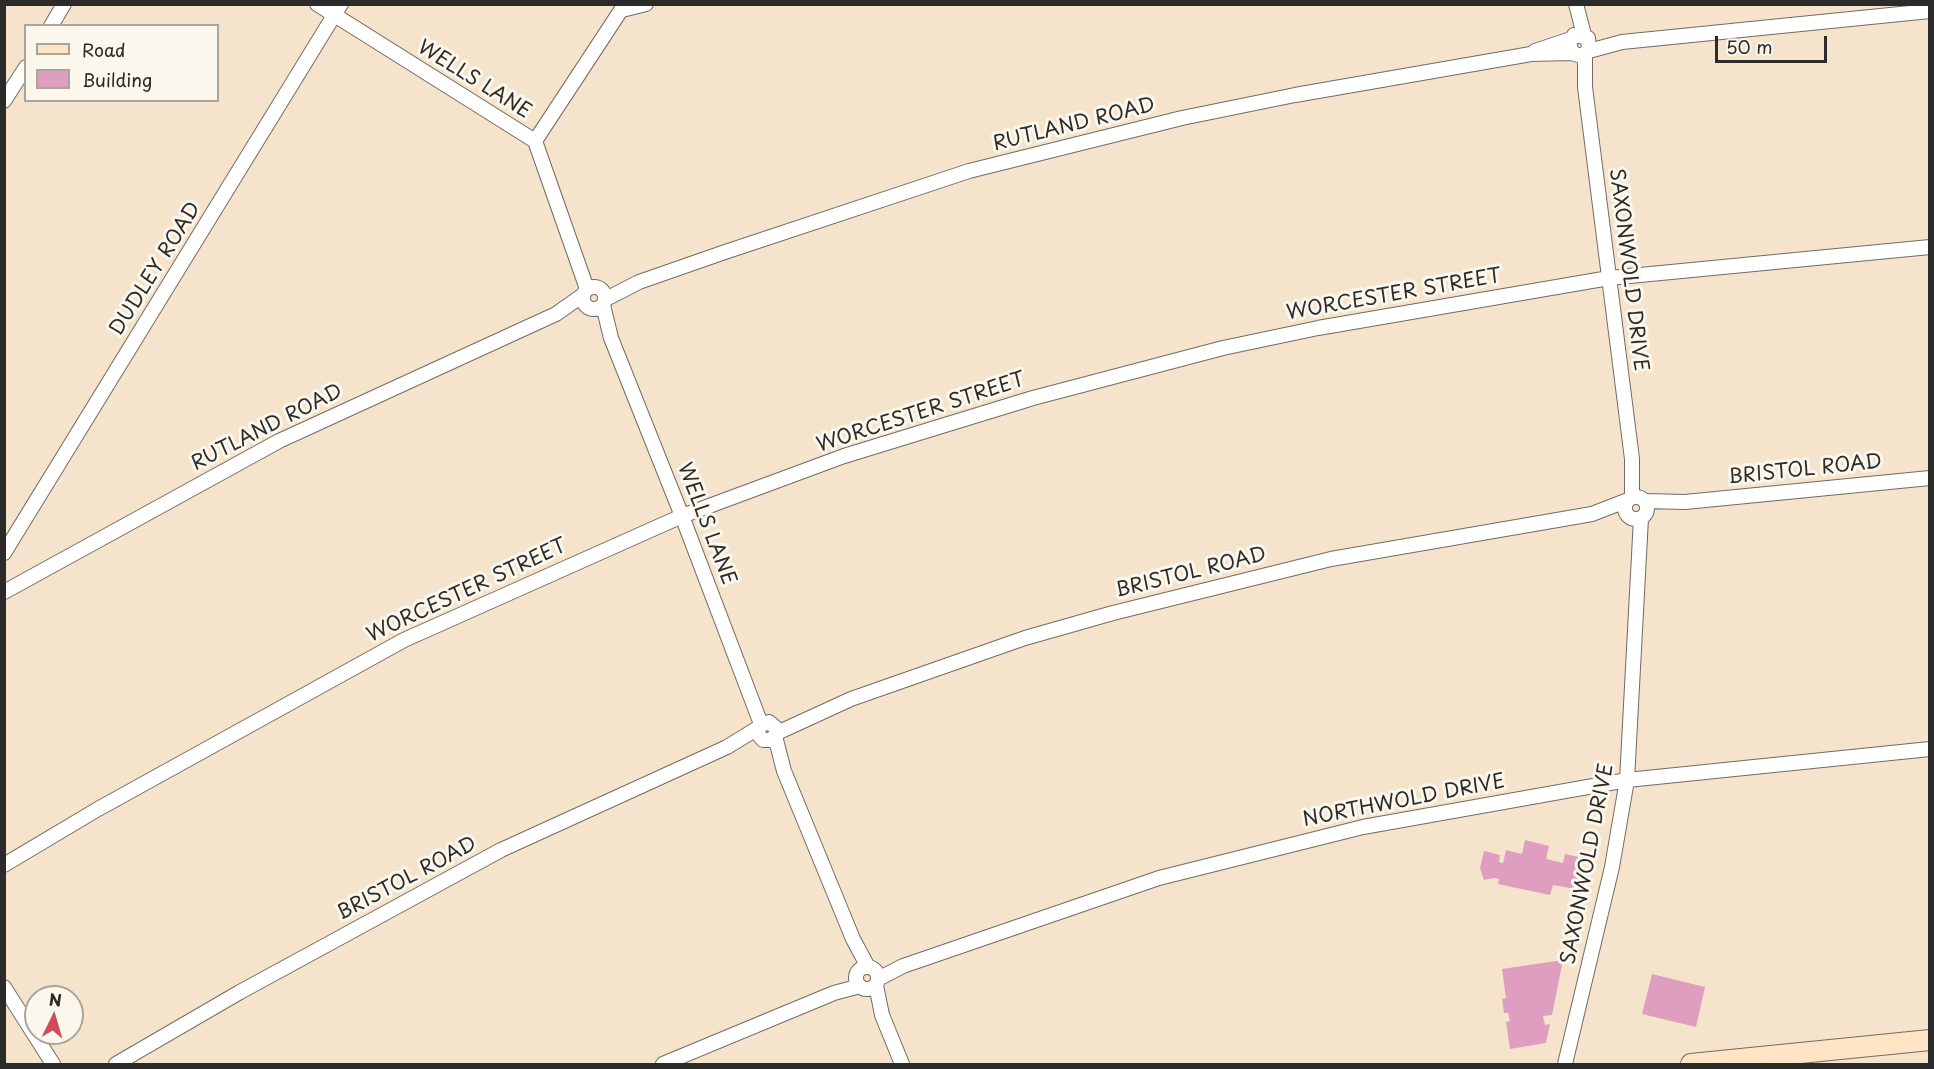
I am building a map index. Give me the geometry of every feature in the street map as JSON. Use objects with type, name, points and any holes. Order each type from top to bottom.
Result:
[{"type":"main road","points":[[1691,1065],[1929,1040]]},
{"type":"street","points":[[52,24],[64,4]]},
{"type":"street","name":"WELLS LANE","points":[[317,4],[338,10],[535,141],[578,258],[902,1065]]},
{"type":"street","points":[[535,141],[624,7],[646,4]]},
{"type":"street","name":"SAXONWOLD DRIVE","points":[[1565,1065],[1612,867],[1627,780],[1638,561],[1638,471],[1632,459],[1576,4]]},
{"type":"street","name":"DUDLEY ROAD","points":[[4,553],[338,10]]},
{"type":"street","name":"RUTLAND ROAD","points":[[4,592],[279,441],[594,297],[969,171],[1193,115],[1580,45],[1929,11]]},
{"type":"street","points":[[4,101],[24,70]]},
{"type":"street","name":"WORCESTER STREET","points":[[4,865],[98,809],[404,640],[682,516],[866,449],[1034,398],[1223,348],[1404,311],[1609,278],[1929,247]]},
{"type":"street","name":"BRISTOL ROAD","points":[[116,1065],[240,992],[501,850],[767,730],[1025,638],[1194,591],[1331,559],[1592,513],[1637,507],[1672,508],[1685,502],[1929,478]]},
{"type":"street","name":"NORTHWOLD DRIVE","points":[[663,1065],[868,978],[1101,897],[1222,861],[1426,814],[1627,780],[1929,749]]},
{"type":"street","points":[[4,987],[53,1065]]},
{"type":"building","points":[[1525,840],[1549,846],[1546,859],[1563,863],[1565,854],[1583,858],[1576,889],[1553,885],[1550,895],[1498,884],[1499,879],[1484,880],[1480,868],[1484,851],[1500,855],[1499,862],[1503,863],[1506,850],[1522,854]]},
{"type":"building","points":[[1563,960],[1552,1015],[1543,1016],[1545,1025],[1550,1024],[1546,1043],[1510,1049],[1506,1022],[1510,1021],[1508,1013],[1504,1013],[1502,999],[1506,998],[1502,969]]},
{"type":"building","points":[[1652,974],[1705,987],[1696,1027],[1642,1014]]}]
